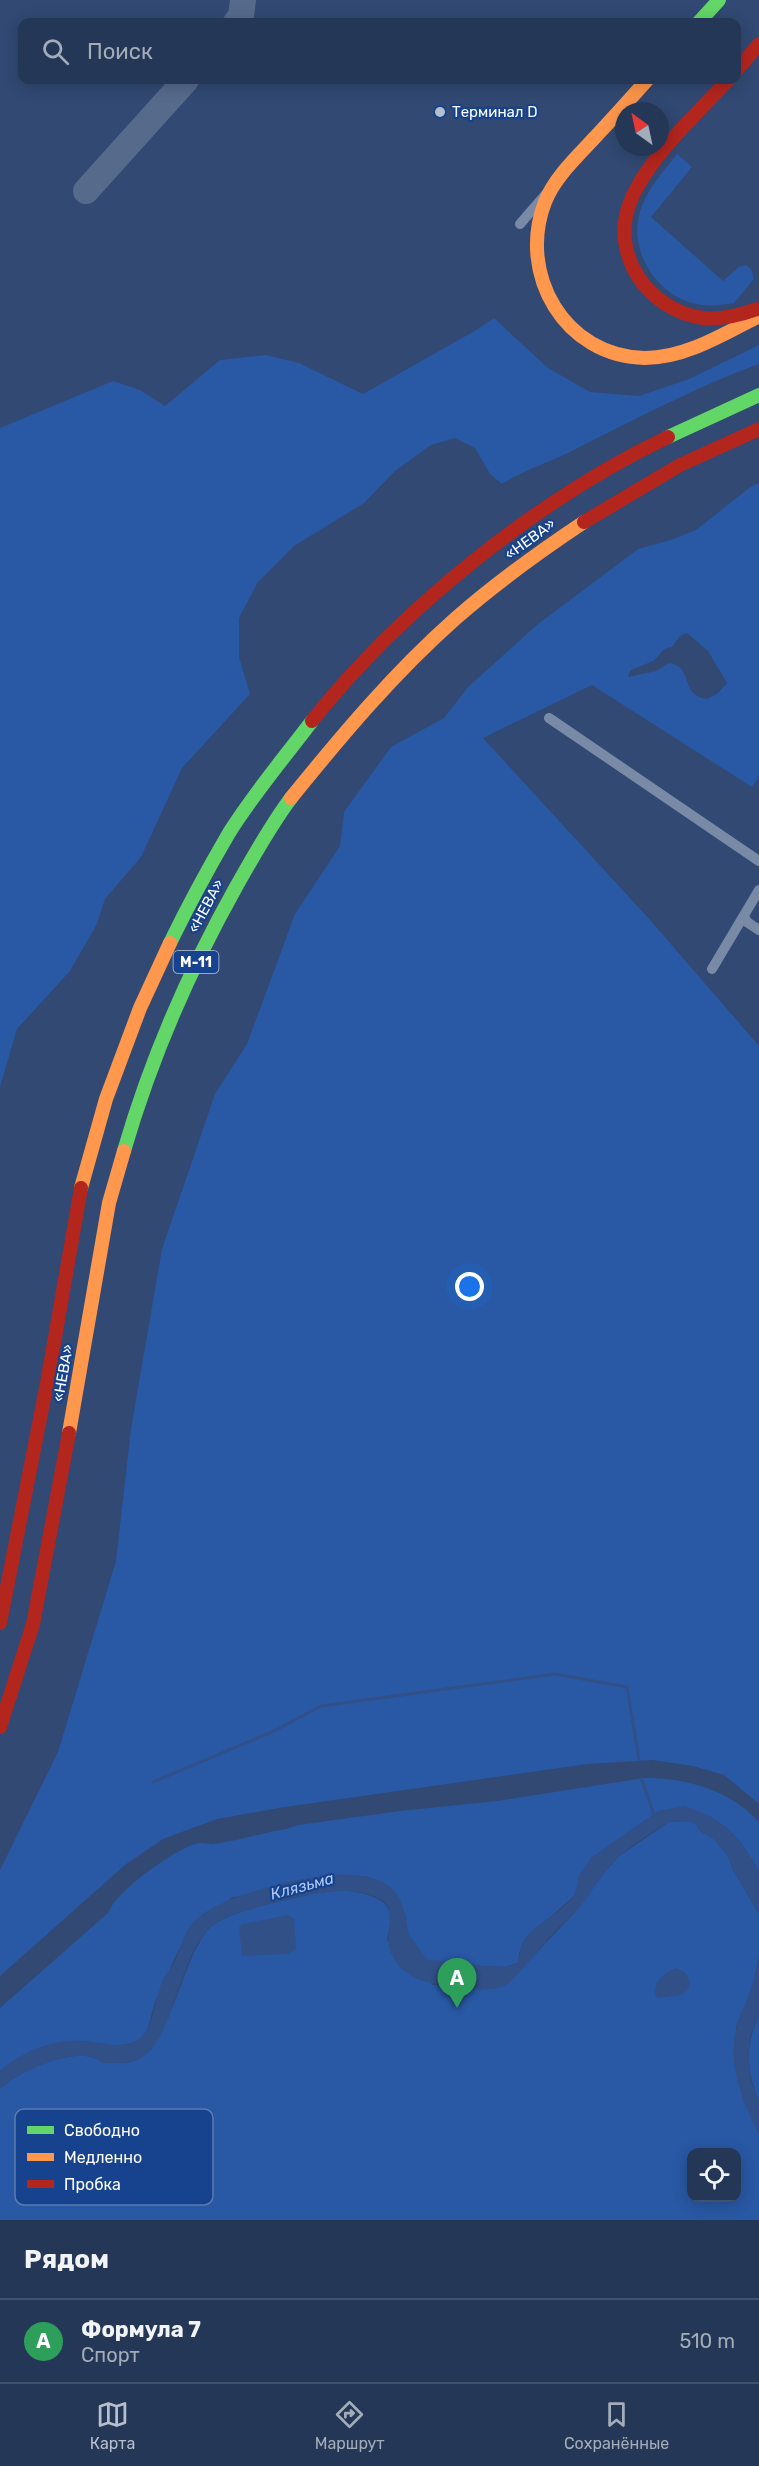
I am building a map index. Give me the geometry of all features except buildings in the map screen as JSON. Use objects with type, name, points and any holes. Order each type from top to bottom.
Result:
[{"type":"main road","points":[[703,18],[719,0]]},
{"type":"main road","points":[[741,65],[758,46]]},
{"type":"main road","points":[[643,84],[562,176],[543,209],[536,231],[535,245],[542,287],[556,313],[574,333],[600,349],[623,356],[644,358],[683,351],[759,316]]},
{"type":"main road","points":[[724,84],[645,175],[630,204],[625,240],[629,260],[638,279],[654,298],[666,306],[678,312],[703,318],[728,317],[759,309]]},
{"type":"main road","name":"«НЕВА»","points":[[0,1623],[47,1383],[80,1192],[106,1099],[140,1008],[188,906],[230,832],[260,788],[323,708],[372,655],[436,593],[508,534],[578,487],[664,439],[759,395]]},
{"type":"main road","name":"«НЕВА»","points":[[0,1727],[33,1624],[110,1203],[136,1110],[168,1023],[213,926],[255,853],[290,800],[346,730],[393,679],[455,619],[528,559],[594,514],[680,465],[759,429]]},
{"type":"street","points":[[520,224],[562,176]]},
{"type":"street","points":[[549,718],[759,861]]},
{"type":"street","points":[[712,969],[759,890]]},
{"type":"street","points":[[744,916],[747,922],[759,930]]},
{"type":"shaded area","points":[[677,154],[692,167],[651,217],[723,281],[739,267],[746,265],[751,269],[754,279],[734,303],[706,305],[684,300],[661,285],[645,262],[637,235],[640,211],[653,185]]},
{"type":"shaded area","points":[[494,318],[548,368],[590,392],[639,396],[689,379],[759,345],[759,364],[687,394],[502,484],[490,474],[475,448],[455,438],[431,445],[395,471],[364,503],[294,546],[258,582],[239,618],[239,657],[250,694],[182,768],[141,857],[105,899],[97,924],[70,971],[17,1029],[0,1087],[0,428],[113,381],[140,390],[165,406],[220,360],[266,355],[299,363],[363,394]]},
{"type":"shaded area","points":[[759,483],[759,777],[752,787],[592,685],[483,738],[651,921],[759,1046],[759,1804],[724,1775],[693,1766],[652,1760],[588,1764],[285,1807],[217,1819],[163,1839],[125,1865],[0,1976],[0,1870],[58,1752],[116,1561],[131,1429],[162,1249],[215,1094],[247,1044],[295,914],[340,846],[344,812],[391,747],[444,718],[468,687],[538,624],[638,549],[696,530],[749,488]],"holes":[[[687,633],[708,651],[727,683],[718,693],[707,699],[693,692],[682,670],[669,663],[656,671],[628,677],[630,671],[653,661],[663,650],[672,647],[680,636]]]},
{"type":"shaded area","points":[[644,1778],[691,1783],[721,1794],[747,1811],[759,1822],[759,1871],[742,1844],[726,1827],[668,1810],[659,1811],[590,1859],[574,1896],[525,1939],[519,1953],[518,1963],[505,1967],[471,1966],[449,1972],[430,1967],[410,1955],[404,1947],[401,1936],[405,1920],[368,1877],[336,1876],[305,1879],[232,1897],[178,1951],[155,2002],[147,2031],[141,2038],[133,2043],[114,2046],[83,2041],[29,2053],[0,2071],[0,2008],[109,1912],[133,1883],[160,1863],[186,1848],[197,1843],[213,1844],[231,1841],[298,1825],[497,1801]]},
{"type":"shaded area","points":[[689,1821],[714,1839],[728,1856],[733,1870],[759,1914],[759,1955],[753,1985],[736,2027],[743,2099],[759,2134],[759,2220],[0,2220],[0,2089],[35,2067],[65,2057],[93,2057],[103,2063],[139,2059],[149,2051],[165,2025],[189,1964],[205,1934],[221,1920],[250,1909],[311,1894],[331,1891],[361,1893],[385,1904],[390,1914],[387,1940],[433,1985],[505,1986],[578,1909],[589,1891],[618,1857],[669,1822]]},
{"type":"shaded area","points":[[759,2017],[759,2101],[752,2080],[749,2048]]},
{"type":"water","points":[[685,1806],[710,1816],[726,1827],[742,1844],[759,1871],[759,1914],[733,1870],[728,1856],[714,1839],[700,1831],[696,1824],[683,1821],[666,1824],[617,1858],[579,1908],[556,1930],[514,1978],[499,1988],[475,1989],[433,1984],[407,1973],[396,1962],[389,1948],[390,1918],[387,1905],[375,1896],[360,1892],[336,1891],[280,1901],[232,1915],[212,1926],[200,1939],[183,1976],[161,2035],[151,2050],[139,2059],[103,2063],[93,2057],[65,2057],[35,2067],[0,2089],[0,2071],[28,2052],[50,2044],[83,2041],[120,2045],[141,2038],[149,2027],[163,1980],[174,1964],[189,1928],[203,1914],[236,1897],[316,1877],[354,1875],[367,1877],[382,1882],[399,1898],[404,1913],[403,1944],[407,1952],[418,1961],[445,1972],[473,1966],[514,1965],[518,1963],[527,1936],[573,1896],[578,1878],[590,1859],[659,1811]]},
{"type":"water","points":[[288,1915],[294,1919],[296,1949],[288,1954],[242,1956],[239,1927],[243,1924]]},
{"type":"water","points":[[759,1955],[759,2017],[750,2036],[748,2056],[751,2081],[759,2101],[759,2134],[738,2082],[734,2041],[738,2022],[752,1987]]},
{"type":"water","points":[[676,1968],[687,1976],[688,1990],[681,1995],[658,1998],[655,1990],[658,1982],[664,1975]]},
{"type":"waterway","points":[[153,1782],[274,1731],[321,1706],[555,1674],[627,1687],[639,1760]]},
{"type":"waterway","points":[[642,1780],[655,1818]]},
{"type":"waterway","name":"Клязьма","points":[[398,1917],[401,1938],[423,1967],[477,1973]]},
{"type":"taxiway","points":[[239,18],[243,0]]},
{"type":"taxiway","points":[[86,191],[182,84]]},
{"type":"traffic: fast","points":[[703,18],[719,0]]},
{"type":"traffic: fast","points":[[668,437],[759,395]]},
{"type":"traffic: fast","points":[[170,943],[229,833],[312,721]]},
{"type":"traffic: fast","points":[[124,1151],[146,1082],[202,951],[236,887],[291,798]]},
{"type":"traffic: slow","points":[[643,84],[569,166],[549,192],[538,229],[538,257],[543,283],[554,307],[571,327],[592,343],[617,354],[645,358],[675,354],[689,349],[759,316]]},
{"type":"traffic: slow","points":[[291,798],[369,705],[433,640],[502,580],[584,522]]},
{"type":"traffic: slow","points":[[81,1188],[106,1099],[140,1008],[170,943]]},
{"type":"traffic: slow","points":[[69,1433],[109,1203],[124,1151]]},
{"type":"traffic: jam","points":[[741,65],[759,44]]},
{"type":"traffic: jam","points":[[724,84],[674,137],[649,168],[631,200],[625,220],[625,240],[629,259],[638,277],[650,292],[683,313],[703,318],[717,318],[757,309]]},
{"type":"traffic: jam","points":[[584,522],[680,465],[759,429]]},
{"type":"traffic: jam","points":[[312,721],[387,638],[429,598],[475,560],[570,492],[619,462],[668,437]]},
{"type":"traffic: jam","points":[[0,1623],[47,1383],[81,1188]]},
{"type":"traffic: jam","points":[[0,1727],[33,1624],[69,1433]]},
{"type":"place","name":"Терминал D","points":[[440,112]]},
{"type":"place","name":"Формула 7","points":[[457,2008]]}]
